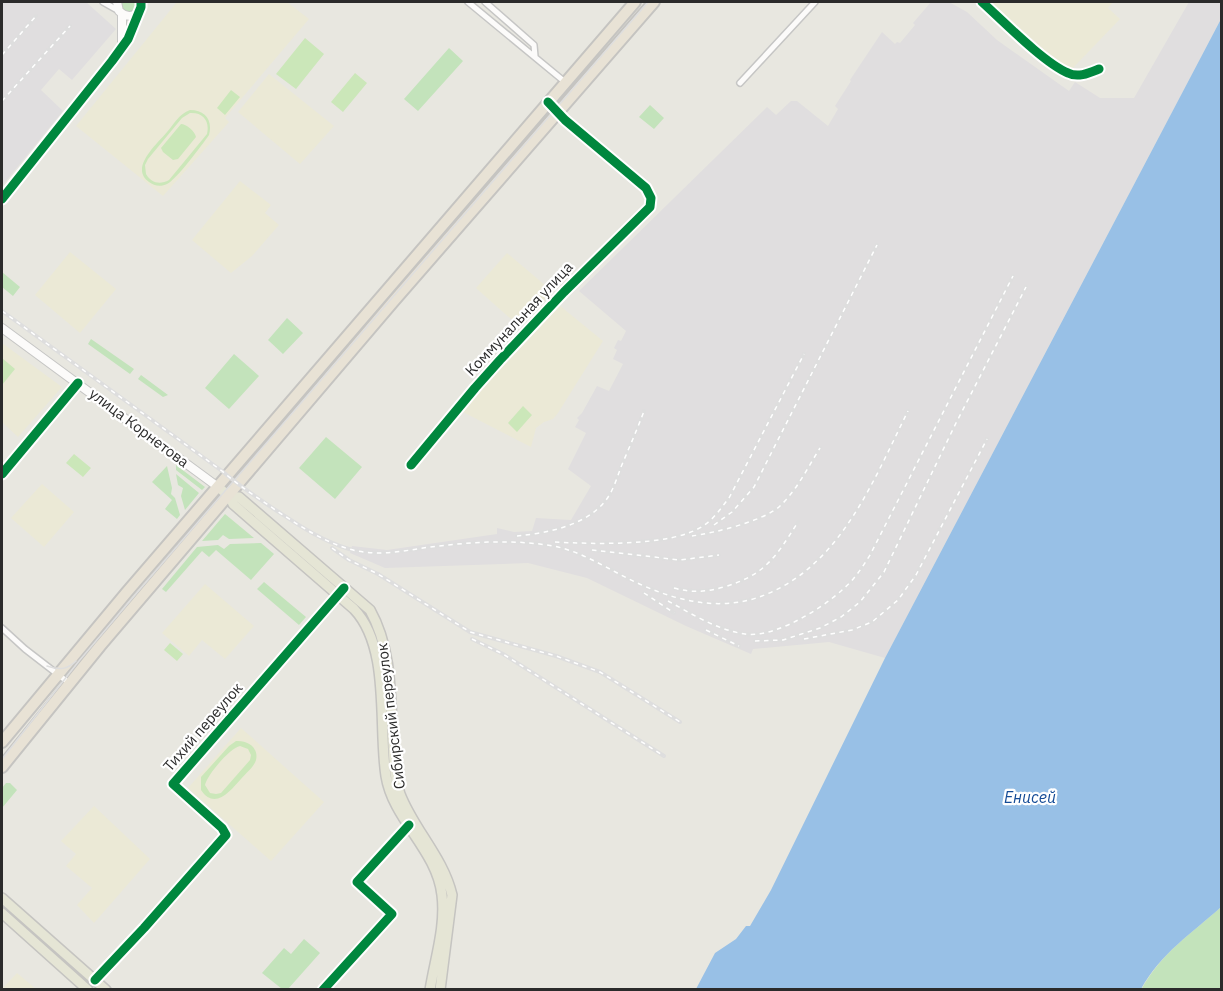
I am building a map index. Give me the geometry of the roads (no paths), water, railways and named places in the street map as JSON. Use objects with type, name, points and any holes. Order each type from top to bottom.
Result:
[{"type":"highway","points":[[2,742],[55,672],[218,487],[635,2]]},
{"type":"highway","points":[[2,767],[100,646],[393,302],[654,2]]},
{"type":"main road","name":"Сибирский переулок","points":[[218,487],[229,496],[233,504],[341,591],[370,610],[380,632],[388,670],[395,775],[400,794],[437,865],[447,918],[440,990]]},
{"type":"main road","name":"Сибирский переулок","points":[[341,591],[362,616],[375,650],[379,671],[386,775],[393,799],[437,865]]},
{"type":"main road","points":[[2,898],[106,990]]},
{"type":"main road","points":[[3,915],[88,990]]},
{"type":"main road","name":"Сибирский переулок","points":[[430,990],[447,918]]},
{"type":"street","points":[[103,2],[120,12],[134,15],[141,4]]},
{"type":"street","points":[[117,2],[120,12],[122,45]]},
{"type":"street","points":[[468,2],[565,82]]},
{"type":"street","points":[[485,2],[534,45],[535,56]]},
{"type":"street","points":[[740,83],[814,2]]},
{"type":"street","points":[[982,2],[1049,61],[1069,74],[1081,75],[1099,69]]},
{"type":"street","points":[[2,199],[128,39],[141,4]]},
{"type":"street","points":[[548,102],[558,112]]},
{"type":"street","name":"Коммунальная улица","points":[[411,465],[500,360],[650,207],[651,198],[646,188],[558,112]]},
{"type":"street","name":"улица Корнетова","points":[[2,328],[218,487]]},
{"type":"street","points":[[2,474],[78,383]]},
{"type":"street","name":"Тихий переулок","points":[[95,980],[226,835],[222,828],[173,784],[341,591]]},
{"type":"street","points":[[2,628],[71,684]]},
{"type":"street","points":[[323,990],[392,914],[357,882],[409,825]]},
{"type":"water","name":"Енисей","points":[[1221,19],[1221,907],[1167,954],[1141,989],[696,989],[715,953],[736,939],[746,926],[750,926],[771,890],[885,658]]},
{"type":"tram line","points":[[2,759],[79,661],[141,588],[648,2]]},
{"type":"tram line","points":[[47,666],[63,668],[76,661]]},
{"type":"railway","points":[[2,55],[36,16]]},
{"type":"railway","points":[[2,101],[70,26]]},
{"type":"railway","points":[[714,525],[732,512],[754,487],[877,245]]},
{"type":"railway","points":[[668,601],[725,629],[745,634],[758,634],[773,631],[804,617],[845,588],[870,555],[1013,276]]},
{"type":"railway","points":[[755,641],[783,640],[820,628],[841,617],[860,602],[884,572],[956,423],[1026,287]]},
{"type":"railway","points":[[2,311],[249,492],[303,528],[330,542],[370,553],[492,542],[523,542],[553,546],[582,555],[661,593],[714,604],[749,600],[767,594],[793,580],[816,562],[853,516],[908,411]]},
{"type":"railway","points":[[555,542],[652,541],[689,533],[707,523],[729,498],[804,354]]},
{"type":"railway","points":[[517,536],[565,527],[598,509],[613,489],[644,411]]},
{"type":"railway","points":[[804,639],[852,630],[872,622],[898,600],[916,575],[987,439]]},
{"type":"railway","points":[[692,536],[738,526],[773,511],[792,493],[820,448]]},
{"type":"railway","points":[[674,588],[693,591],[711,590],[750,577],[776,555],[798,522]]},
{"type":"railway","points":[[332,548],[470,632],[556,656],[600,672],[680,722]]},
{"type":"railway","points":[[592,550],[680,560],[719,555]]},
{"type":"railway","points":[[644,593],[674,613]]},
{"type":"railway","points":[[706,630],[739,646]]},
{"type":"railway","points":[[472,639],[503,654],[664,756]]}]
